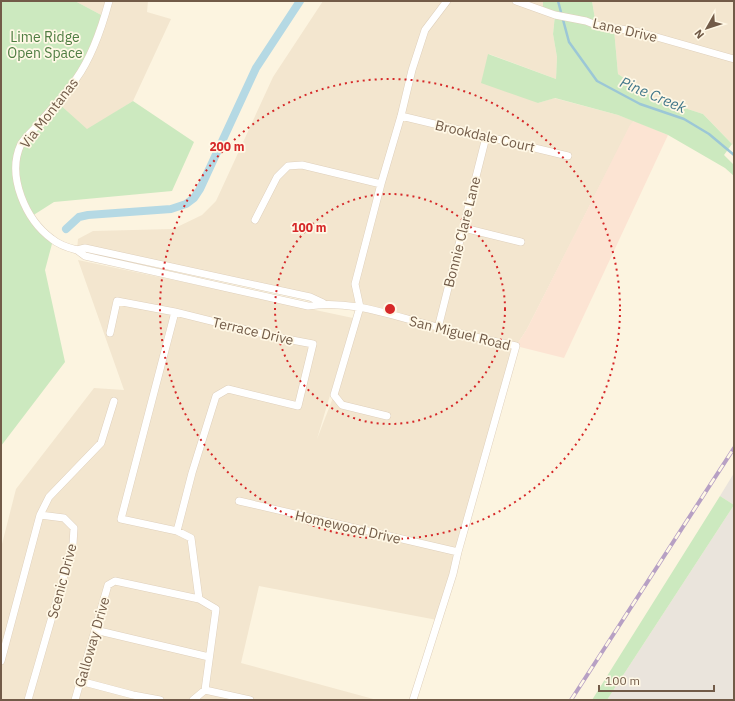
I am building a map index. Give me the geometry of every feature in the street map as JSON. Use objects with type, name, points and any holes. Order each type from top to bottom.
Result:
[{"type":"street","name":"Via Montanas","points":[[109,1],[105,17],[89,56],[76,80],[21,144],[17,159],[18,191],[25,208],[44,232],[53,240],[66,247],[77,250],[85,248],[100,251],[310,297],[323,303],[360,307]]},
{"type":"street","points":[[387,416],[342,405],[334,395],[360,307],[355,284],[381,184],[401,116],[412,70],[425,30],[447,1]]},
{"type":"street","name":"Lane Drive","points":[[516,1],[555,15],[586,21],[596,25],[639,32],[734,59]]},
{"type":"street","name":"Brookdale Court","points":[[401,116],[568,156]]},
{"type":"street","name":"Bonnie Clare Lane","points":[[438,328],[486,137]]},
{"type":"street","points":[[255,220],[277,177],[288,166],[302,165],[381,184]]},
{"type":"street","points":[[464,228],[521,242]]},
{"type":"street","points":[[110,333],[117,301],[175,312],[121,519],[177,531],[190,538],[199,599]]},
{"type":"street","name":"San Miguel Road","points":[[360,307],[438,328],[516,346],[453,574],[413,700]]},
{"type":"street","name":"Terrace Drive","points":[[175,312],[276,337],[313,344],[298,406],[228,389],[216,396],[192,473],[177,531]]},
{"type":"street","points":[[1,661],[40,515],[49,497],[102,443],[114,401]]},
{"type":"street","name":"Homewood Drive","points":[[238,501],[458,552]]},
{"type":"street","name":"Scenic Drive","points":[[28,700],[73,544],[74,528],[64,518],[40,515]]},
{"type":"street","name":"Galloway Drive","points":[[75,700],[108,585],[115,581],[199,599],[216,609],[205,690]]},
{"type":"street","points":[[95,630],[209,657]]},
{"type":"street","points":[[80,681],[133,698],[160,700]]},
{"type":"street","points":[[193,700],[205,690],[250,700]]},
{"type":"shaded area","points":[[75,1],[148,1],[147,12],[171,19],[133,101],[87,130],[57,102],[105,17]]},
{"type":"shaded area","points":[[323,1],[543,1],[543,10],[555,15],[553,34],[557,57],[556,79],[489,54],[538,103],[554,98],[618,115],[634,121],[630,126],[527,329],[516,346],[437,620],[259,586],[241,663],[377,700],[1,700],[1,548],[16,489],[94,388],[124,390],[78,260],[353,318],[317,439],[334,395],[360,307],[323,303],[85,248],[77,250],[78,239],[93,231],[173,229],[202,215],[216,201],[273,77]]},
{"type":"shaded area","points":[[592,1],[734,1],[734,146],[703,114],[654,98],[618,74],[614,29],[596,25]]},
{"type":"shaded area","points":[[634,121],[668,135],[564,358],[516,346],[527,329],[630,125]]},
{"type":"shaded area","points":[[734,473],[734,505],[720,496]]},
{"type":"shaded area","points":[[734,505],[734,700],[607,700]]},
{"type":"green space","name":"Lime Ridge Open Space","points":[[1,1],[75,1],[105,17],[89,56],[57,102],[87,129],[133,101],[194,142],[172,191],[54,202],[32,216],[53,240],[45,270],[65,362],[1,446]]},
{"type":"green space","points":[[543,1],[592,1],[596,25],[614,29],[618,74],[654,98],[703,114],[732,144],[724,155],[734,165],[734,176],[725,168],[668,135],[618,115],[555,98],[538,103],[481,83],[488,54],[556,79],[557,57],[553,34],[555,15],[543,10]]},
{"type":"green space","points":[[720,496],[734,505],[607,700],[592,700]]},
{"type":"waterway","points":[[66,229],[79,217],[88,215],[171,209],[186,204],[194,198],[200,189],[256,68],[300,1]]},
{"type":"waterway","name":"Pine Creek","points":[[558,1],[569,42],[597,81],[640,104],[684,119],[709,134],[734,155]]},
{"type":"railway","points":[[571,700],[734,448]]}]
